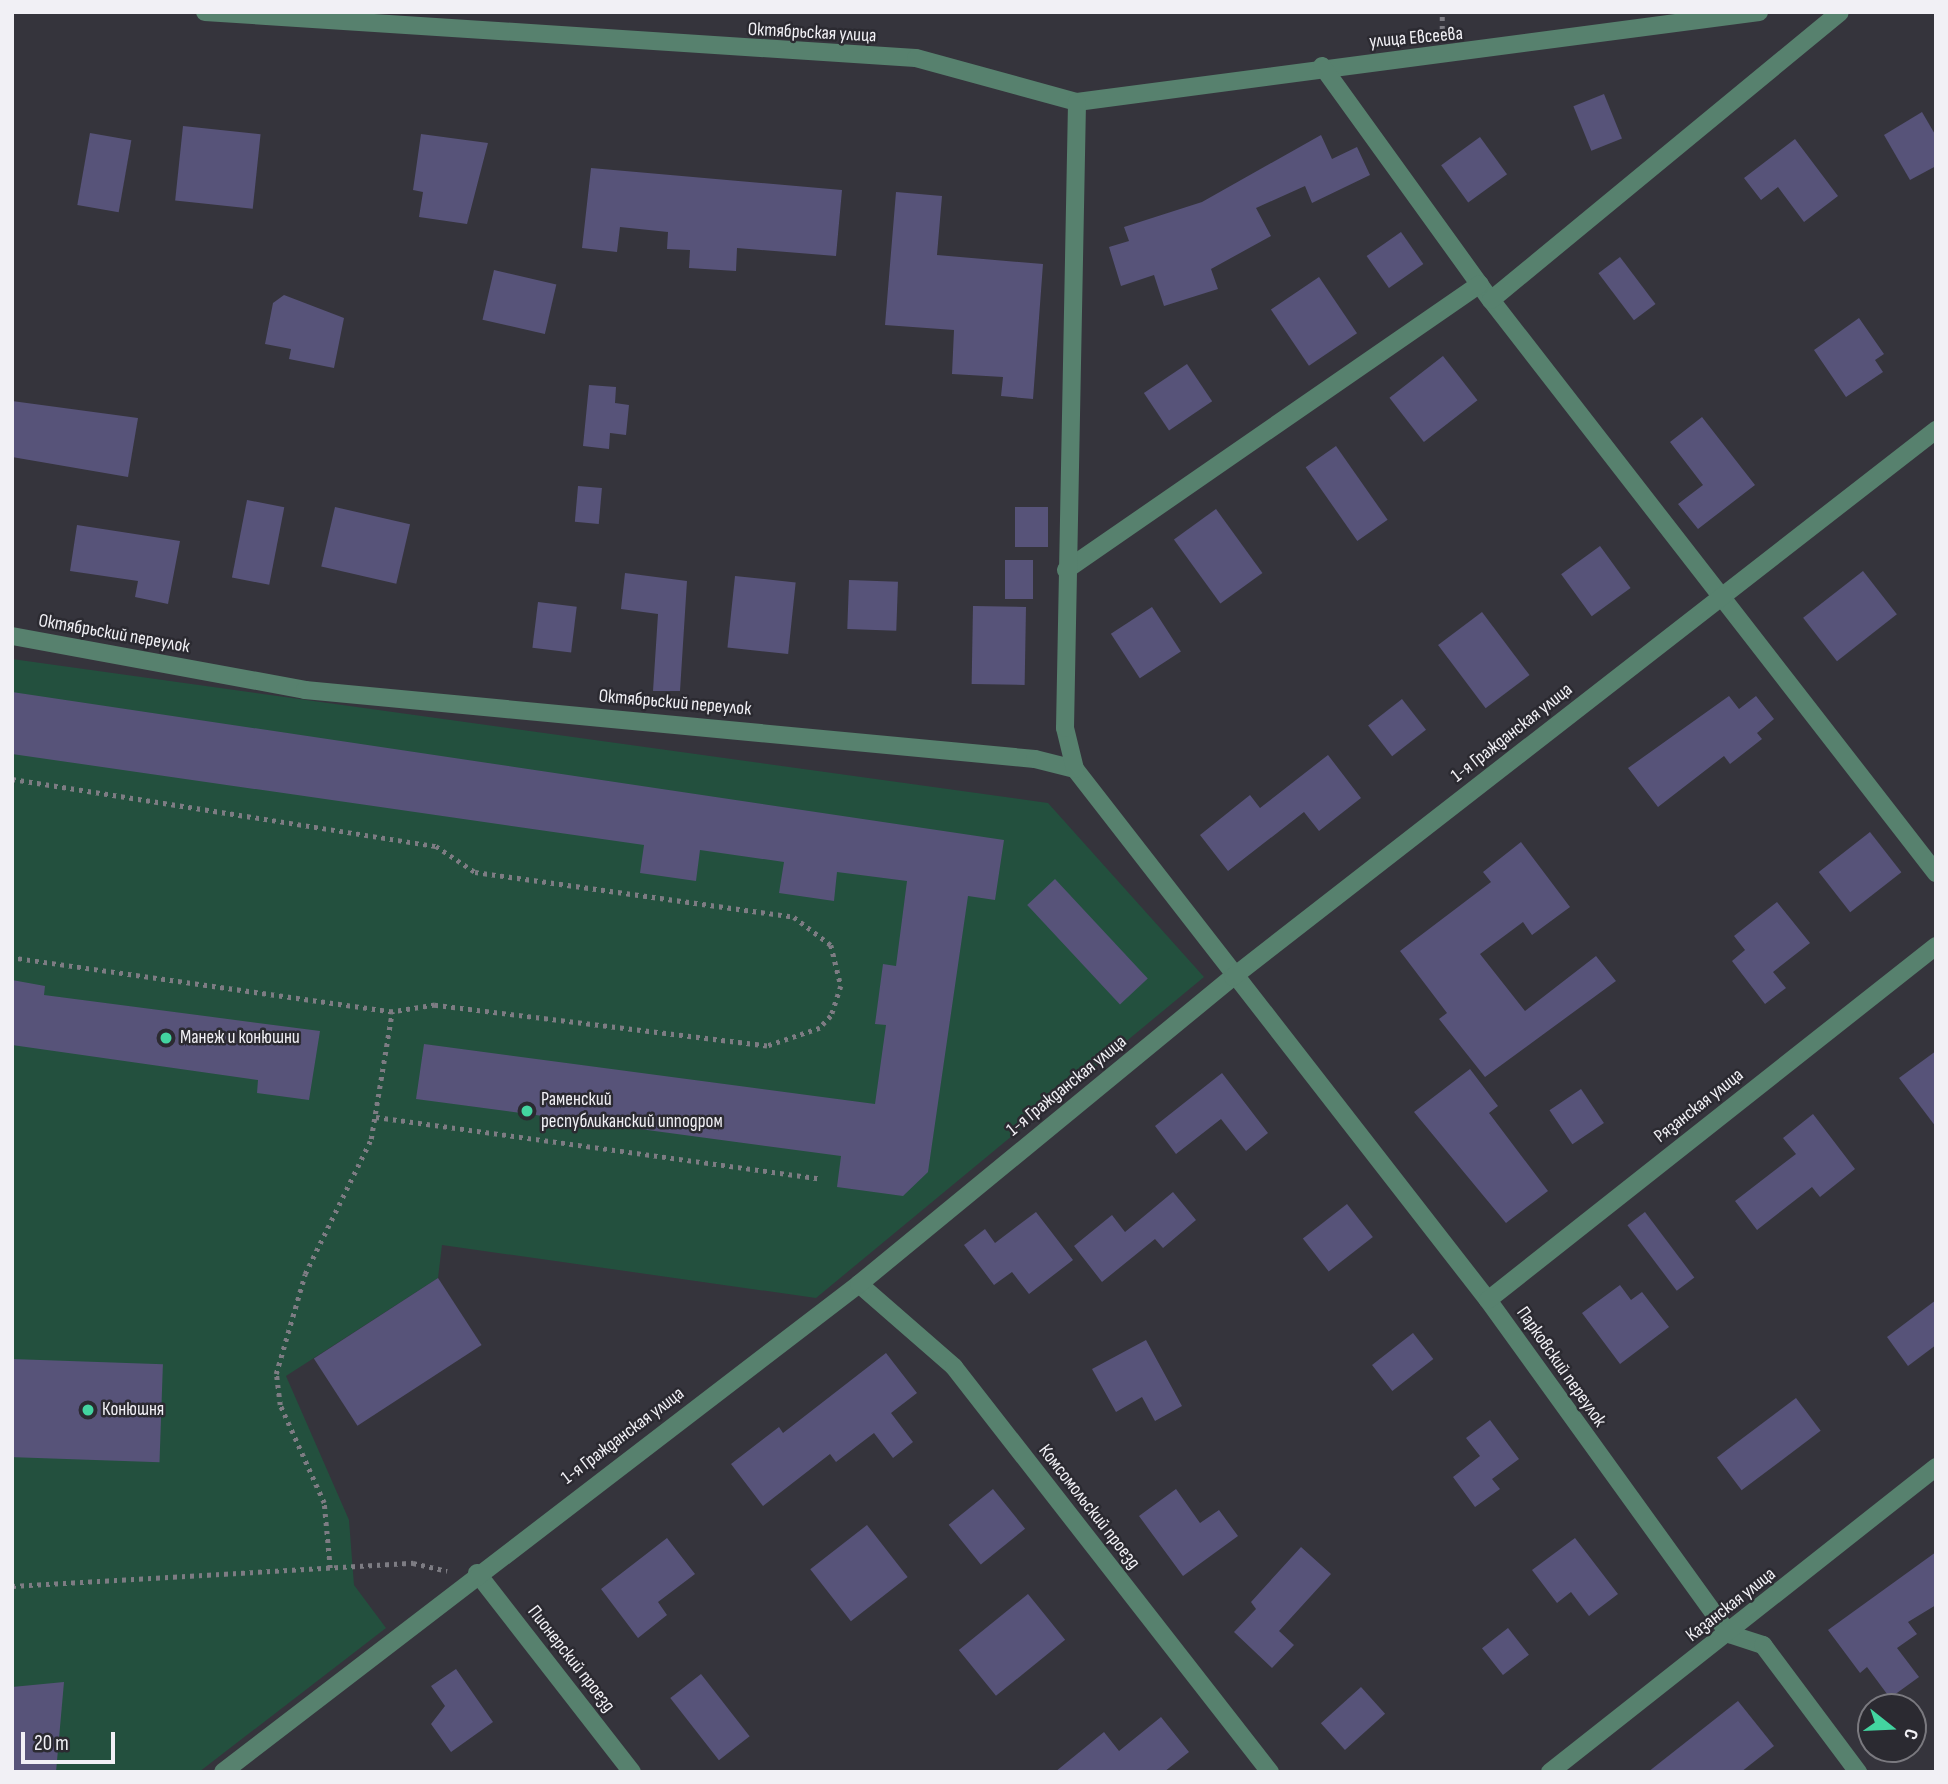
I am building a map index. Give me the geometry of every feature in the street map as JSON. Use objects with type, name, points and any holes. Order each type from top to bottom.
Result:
[{"type":"street","name":"Октябрьская улица","points":[[205,12],[916,58],[1077,102]]},
{"type":"street","name":"улица Евсеева","points":[[1077,102],[1322,66],[1442,58],[1759,12]]},
{"type":"street","points":[[1491,300],[1840,12]]},
{"type":"street","points":[[1322,66],[1491,300],[1705,579],[1725,593],[1936,873]]},
{"type":"street","points":[[1077,102],[1065,727],[1075,769],[1233,977]]},
{"type":"street","points":[[1066,570],[1480,284]]},
{"type":"street","name":"1-я Гражданская улица","points":[[223,1772],[477,1573],[859,1284],[1233,977],[1936,430]]},
{"type":"street","name":"Октябрьский переулок","points":[[12,636],[305,690],[1035,759],[1075,769]]},
{"type":"street","name":"Рязанская улица","points":[[1488,1300],[1936,946]]},
{"type":"street","name":"Парковский переулок","points":[[1233,977],[1488,1300],[1729,1634]]},
{"type":"street","name":"Комсомольский проезд","points":[[859,1284],[954,1367],[1270,1772]]},
{"type":"street","name":"Казанская улица","points":[[1550,1772],[1729,1634],[1936,1468]]},
{"type":"street","name":"Пионерский проезд","points":[[477,1573],[632,1772]]},
{"type":"street","points":[[1729,1634],[1763,1646],[1858,1772]]},
{"type":"path","points":[[12,779],[436,846],[475,872],[794,917],[824,936],[840,971],[831,1016],[805,1037],[777,1045],[435,1005],[392,1012],[12,958]]},
{"type":"path","points":[[330,1568],[324,1503],[280,1405],[276,1374],[305,1274],[365,1157],[376,1117],[392,1012]]},
{"type":"path","points":[[376,1117],[818,1178]]},
{"type":"path","points":[[12,1586],[413,1563],[477,1573]]},
{"type":"green space","name":"Раменский республиканский ипподром","points":[[12,659],[1048,803],[1204,977],[816,1298],[442,1245],[438,1278],[286,1376],[349,1520],[354,1585],[386,1628],[199,1772],[12,1772]]},
{"type":"building","points":[[1604,94],[1622,139],[1591,151],[1573,106]]},
{"type":"building","points":[[1922,112],[1936,136],[1936,166],[1910,180],[1884,135]]},
{"type":"building","points":[[183,126],[261,134],[253,209],[175,201]]},
{"type":"building","points":[[90,133],[131,140],[119,212],[77,205]]},
{"type":"building","points":[[421,134],[488,143],[467,224],[419,217],[423,192],[413,190]]},
{"type":"building","points":[[1321,135],[1332,159],[1357,147],[1370,175],[1312,203],[1305,186],[1256,208],[1271,236],[1211,269],[1218,289],[1164,306],[1154,275],[1121,286],[1109,247],[1129,241],[1124,227],[1202,202]]},
{"type":"building","points":[[1480,137],[1507,174],[1468,202],[1441,165]]},
{"type":"building","points":[[1795,139],[1838,196],[1804,222],[1778,187],[1761,200],[1744,178]]},
{"type":"building","points":[[591,168],[842,190],[836,256],[737,248],[736,271],[689,268],[690,250],[667,249],[668,232],[620,227],[617,252],[582,248]]},
{"type":"building","points":[[896,192],[942,196],[937,255],[1043,264],[1033,399],[1001,396],[1003,377],[952,374],[954,330],[885,325]]},
{"type":"building","points":[[1401,232],[1423,264],[1389,288],[1367,256]]},
{"type":"building","points":[[1620,257],[1656,304],[1634,320],[1598,273]]},
{"type":"building","points":[[494,270],[556,284],[545,334],[483,320]]},
{"type":"building","points":[[1319,277],[1357,333],[1309,366],[1271,309]]},
{"type":"building","points":[[284,295],[344,318],[334,368],[289,359],[291,349],[265,344],[273,303]]},
{"type":"building","points":[[1859,318],[1884,354],[1875,360],[1883,372],[1846,397],[1814,350]]},
{"type":"building","points":[[1443,356],[1477,400],[1424,442],[1389,398]]},
{"type":"building","points":[[1187,364],[1212,401],[1169,430],[1144,393]]},
{"type":"building","points":[[589,385],[616,387],[615,403],[629,405],[626,435],[610,433],[609,449],[583,446]]},
{"type":"building","points":[[12,401],[138,418],[128,477],[12,457]]},
{"type":"building","points":[[1702,417],[1755,485],[1698,529],[1678,504],[1703,485],[1670,442]]},
{"type":"building","points":[[1336,446],[1388,520],[1357,541],[1306,467]]},
{"type":"building","points":[[578,486],[602,488],[599,524],[575,522]]},
{"type":"building","points":[[247,500],[284,507],[269,585],[232,578]]},
{"type":"building","points":[[335,507],[410,524],[396,584],[321,566]]},
{"type":"building","points":[[1015,507],[1048,507],[1048,547],[1015,547]]},
{"type":"building","points":[[1216,509],[1262,573],[1220,603],[1174,540]]},
{"type":"building","points":[[77,525],[180,541],[168,604],[135,597],[138,581],[70,571]]},
{"type":"building","points":[[1600,546],[1631,588],[1592,616],[1561,574]]},
{"type":"building","points":[[1005,560],[1033,560],[1033,599],[1005,599]]},
{"type":"building","points":[[1863,571],[1897,614],[1837,661],[1803,618]]},
{"type":"building","points":[[625,573],[687,581],[680,691],[653,691],[658,614],[621,609]]},
{"type":"building","points":[[735,576],[796,582],[788,654],[727,648]]},
{"type":"building","points":[[849,580],[898,582],[896,631],[847,629]]},
{"type":"building","points":[[538,602],[577,607],[571,652],[532,648]]},
{"type":"building","points":[[973,606],[1026,607],[1025,685],[972,684]]},
{"type":"building","points":[[1152,607],[1181,651],[1140,678],[1111,634]]},
{"type":"building","points":[[1482,612],[1530,675],[1486,708],[1438,645]]},
{"type":"building","points":[[12,692],[1004,840],[995,900],[968,896],[928,1172],[903,1196],[837,1187],[841,1156],[416,1099],[424,1044],[875,1104],[886,1025],[875,1024],[883,964],[896,966],[907,881],[837,872],[834,901],[779,893],[784,862],[700,850],[696,881],[640,873],[644,845],[12,754]]},
{"type":"building","points":[[1729,696],[1739,709],[1756,696],[1774,719],[1757,733],[1762,739],[1730,764],[1724,756],[1658,807],[1628,768]]},
{"type":"building","points":[[1402,699],[1426,730],[1392,756],[1368,725]]},
{"type":"building","points":[[1328,755],[1361,798],[1319,831],[1304,812],[1228,871],[1200,835],[1250,795],[1260,808]]},
{"type":"building","points":[[1870,832],[1901,872],[1850,912],[1819,872]]},
{"type":"building","points":[[1521,842],[1570,907],[1532,935],[1523,922],[1480,954],[1525,1011],[1596,956],[1616,981],[1485,1077],[1439,1019],[1447,1013],[1400,951],[1491,882],[1483,872]]},
{"type":"building","points":[[1055,879],[1148,978],[1120,1004],[1027,905]]},
{"type":"building","points":[[1777,902],[1810,943],[1773,972],[1786,988],[1765,1004],[1732,961],[1745,950],[1734,936]]},
{"type":"building","name":"Манеж и конюшни","points":[[12,980],[45,986],[44,995],[320,1031],[309,1100],[257,1093],[258,1080],[12,1045]]},
{"type":"building","points":[[1936,1051],[1936,1127],[1899,1078]]},
{"type":"building","points":[[1470,1069],[1498,1106],[1489,1113],[1548,1191],[1506,1223],[1414,1112]]},
{"type":"building","points":[[1222,1073],[1268,1133],[1246,1151],[1221,1119],[1176,1154],[1155,1126]]},
{"type":"building","points":[[1581,1089],[1604,1123],[1572,1144],[1549,1110]]},
{"type":"building","points":[[1813,1114],[1855,1169],[1820,1197],[1812,1187],[1757,1230],[1735,1201],[1796,1154],[1783,1138]]},
{"type":"building","points":[[1173,1192],[1196,1220],[1163,1248],[1155,1239],[1102,1282],[1074,1246],[1112,1215],[1125,1232]]},
{"type":"building","points":[[1347,1204],[1373,1237],[1329,1272],[1303,1238]]},
{"type":"building","points":[[1036,1212],[1073,1260],[1029,1294],[1012,1272],[994,1285],[964,1245],[985,1229],[995,1243]]},
{"type":"building","points":[[1645,1212],[1694,1277],[1677,1291],[1627,1225]]},
{"type":"building","points":[[438,1278],[482,1345],[357,1426],[314,1359]]},
{"type":"building","points":[[1620,1285],[1631,1300],[1642,1292],[1669,1327],[1620,1364],[1582,1313]]},
{"type":"building","points":[[1936,1300],[1936,1345],[1908,1366],[1887,1337]]},
{"type":"building","points":[[1413,1333],[1433,1359],[1392,1391],[1372,1365]]},
{"type":"building","points":[[1146,1340],[1182,1406],[1155,1421],[1142,1397],[1116,1412],[1092,1369]]},
{"type":"building","points":[[886,1353],[917,1393],[891,1413],[913,1442],[893,1458],[874,1433],[836,1462],[830,1454],[763,1506],[731,1464],[779,1427],[783,1433]]},
{"type":"building","name":"Конюшня","points":[[12,1359],[163,1364],[159,1462],[12,1457]]},
{"type":"building","points":[[1796,1398],[1821,1431],[1742,1490],[1717,1458]]},
{"type":"building","points":[[1490,1420],[1519,1459],[1492,1479],[1500,1489],[1475,1507],[1453,1477],[1480,1456],[1466,1438]]},
{"type":"building","points":[[993,1489],[1025,1529],[981,1565],[949,1525]]},
{"type":"building","points":[[1176,1489],[1200,1523],[1219,1510],[1238,1536],[1183,1576],[1139,1516]]},
{"type":"building","points":[[867,1525],[908,1577],[851,1621],[810,1569]]},
{"type":"building","points":[[667,1538],[695,1574],[658,1602],[667,1615],[638,1638],[601,1589]]},
{"type":"building","points":[[1575,1538],[1618,1594],[1589,1616],[1571,1592],[1557,1603],[1532,1570]]},
{"type":"building","points":[[1301,1547],[1331,1574],[1279,1631],[1294,1645],[1272,1668],[1234,1632],[1256,1609],[1251,1602]]},
{"type":"building","points":[[1936,1552],[1936,1605],[1908,1622],[1917,1634],[1897,1648],[1919,1677],[1897,1693],[1886,1693],[1867,1667],[1860,1673],[1828,1630]]},
{"type":"building","points":[[1028,1594],[1065,1640],[996,1696],[959,1650]]},
{"type":"building","points":[[1508,1628],[1529,1655],[1503,1675],[1482,1648]]},
{"type":"building","points":[[456,1669],[493,1722],[451,1752],[431,1724],[445,1706],[431,1686]]},
{"type":"building","points":[[701,1674],[750,1736],[719,1760],[670,1698]]},
{"type":"building","points":[[64,1682],[56,1772],[12,1772],[12,1687]]},
{"type":"building","points":[[1361,1687],[1385,1714],[1345,1750],[1321,1723]]},
{"type":"building","points":[[1738,1701],[1774,1746],[1741,1772],[1648,1772]]},
{"type":"building","points":[[1161,1717],[1189,1752],[1164,1772],[1055,1772],[1104,1732],[1119,1751]]},
{"type":"place","name":"Манеж и конюшни","points":[[166,1038]]},
{"type":"place","name":"Раменский республиканский ипподром","points":[[527,1111]]},
{"type":"place","name":"Конюшня","points":[[88,1410]]}]
